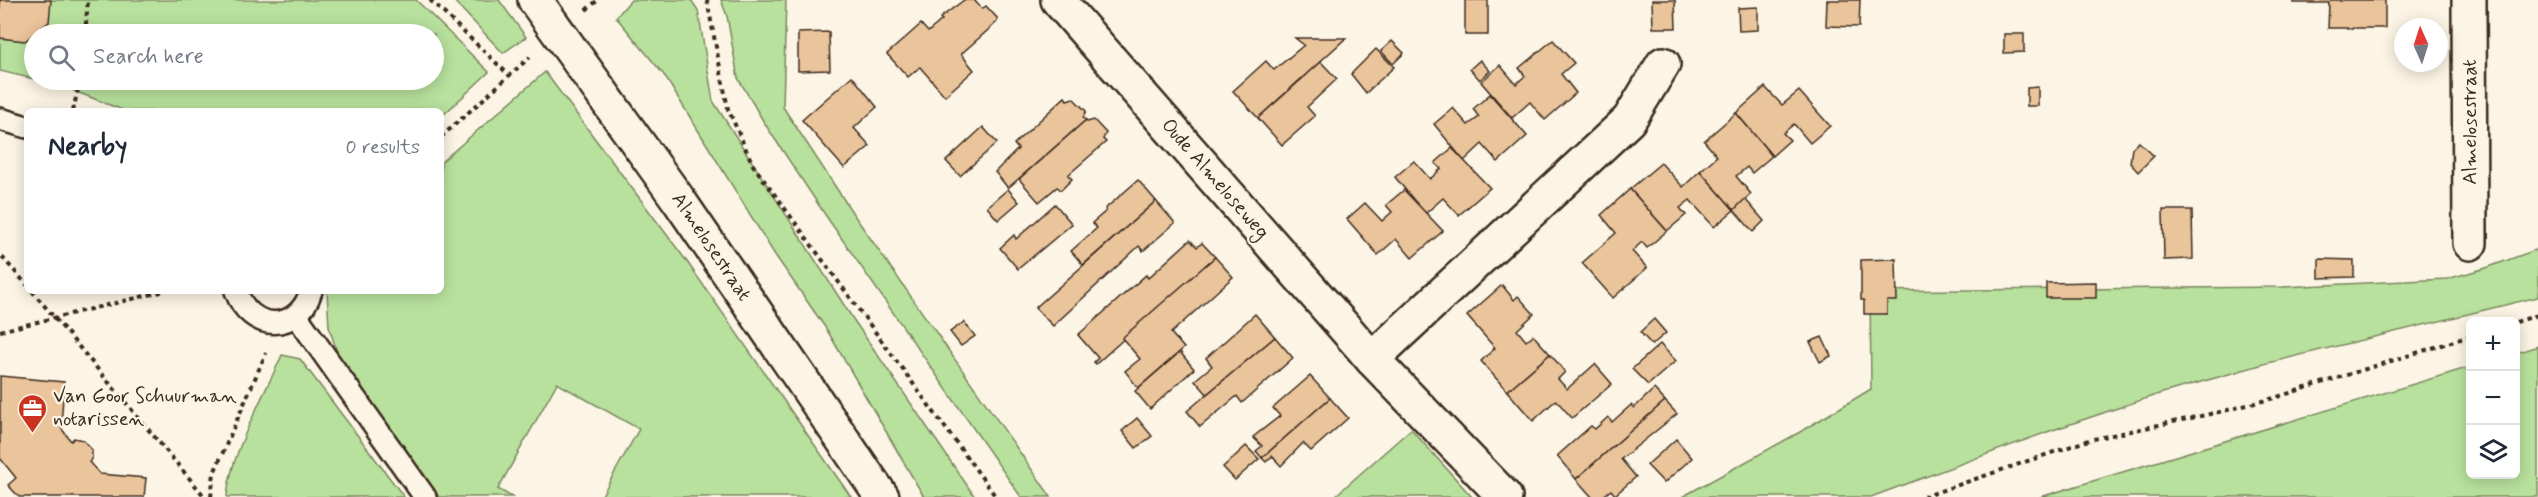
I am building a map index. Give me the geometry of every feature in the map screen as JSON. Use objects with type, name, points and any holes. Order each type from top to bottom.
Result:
[{"type":"street","name":"Almelosestraat","points":[[535,0],[678,199],[882,497]]},
{"type":"street","name":"Oude Almeloseweg","points":[[1058,0],[1372,358],[1505,497]]},
{"type":"street","name":"Almelosestraat","points":[[2469,0],[2470,243]]},
{"type":"street","points":[[1372,358],[1629,120],[1663,64]]},
{"type":"lane","points":[[0,119],[24,126]]},
{"type":"lane","points":[[237,294],[249,313],[259,320],[272,323],[285,321],[296,315],[307,302],[310,294]]},
{"type":"lane","points":[[296,315],[425,497]]},
{"type":"path","points":[[86,24],[88,0]]},
{"type":"path","points":[[430,0],[509,75],[444,134]]},
{"type":"path","points":[[707,0],[728,109],[738,136],[753,165],[996,497]]},
{"type":"path","points":[[74,108],[78,90]]},
{"type":"path","points":[[2,257],[24,282]]},
{"type":"path","points":[[35,294],[205,497]]},
{"type":"path","points":[[0,331],[152,294]]},
{"type":"path","points":[[2520,321],[2538,315]]},
{"type":"path","points":[[211,497],[214,473],[269,345],[272,323]]},
{"type":"path","points":[[1923,497],[2089,440],[2274,398],[2466,337]]},
{"type":"green space","points":[[0,0],[416,0],[440,24],[24,24],[24,77],[0,71]]},
{"type":"green space","points":[[453,0],[499,0],[526,37],[503,53]]},
{"type":"green space","points":[[631,0],[691,0],[698,10],[713,101],[853,319],[975,497],[924,497],[827,330],[775,255],[664,75],[616,17]]},
{"type":"green space","points":[[721,0],[786,0],[783,107],[854,215],[1051,497],[1021,497],[826,216],[765,124],[738,78],[727,16]]},
{"type":"green space","points":[[444,28],[489,72],[444,114],[444,108],[117,108],[72,90],[444,90]]},
{"type":"green space","points":[[545,72],[685,259],[851,497],[601,497],[639,429],[557,383],[498,489],[512,497],[439,497],[340,361],[329,327],[327,294],[444,294],[444,159]]},
{"type":"green space","points":[[2538,249],[2538,297],[2264,364],[2159,394],[2050,431],[1871,497],[1682,497],[1800,432],[1871,389],[1870,291],[2283,287],[2447,279]]},
{"type":"green space","points":[[2538,346],[2538,497],[2040,497],[2466,368],[2466,479],[2520,479],[2520,352]]},
{"type":"green space","points":[[282,355],[300,359],[404,497],[227,497],[234,462]]},
{"type":"green space","points":[[1411,429],[1472,497],[1334,497]]},
{"type":"building","points":[[0,0],[51,0],[49,22],[24,24],[24,41],[0,38]]},
{"type":"building","points":[[964,0],[974,0],[982,9],[986,6],[998,19],[961,54],[974,70],[945,96],[920,67],[908,77],[887,54],[921,24],[928,32],[942,20],[940,18]]},
{"type":"building","points":[[1465,0],[1488,0],[1488,35],[1465,35]]},
{"type":"building","points":[[1652,0],[1675,0],[1676,28],[1653,28]]},
{"type":"building","points":[[1827,0],[1860,0],[1859,27],[1826,26]]},
{"type":"building","points":[[2294,0],[2385,0],[2385,28],[2328,28],[2329,3],[2294,3]]},
{"type":"building","points":[[1758,7],[1758,30],[1739,31],[1738,8]]},
{"type":"building","points":[[829,32],[830,70],[798,71],[798,33]]},
{"type":"building","points":[[2004,34],[2024,34],[2024,52],[2004,53]]},
{"type":"building","points":[[1295,38],[1346,38],[1258,118],[1233,91],[1266,61],[1274,70],[1304,45]]},
{"type":"building","points":[[1553,40],[1574,63],[1561,74],[1576,93],[1545,120],[1530,102],[1512,118],[1481,82],[1500,65],[1516,84],[1525,76],[1519,68]]},
{"type":"building","points":[[1392,41],[1404,53],[1393,64],[1381,51]]},
{"type":"building","points":[[1376,49],[1394,67],[1366,93],[1351,74]]},
{"type":"building","points":[[1480,60],[1490,71],[1480,80],[1470,69]]},
{"type":"building","points":[[1321,62],[1337,79],[1307,107],[1315,116],[1282,145],[1258,118]]},
{"type":"building","points":[[852,76],[877,107],[854,128],[870,146],[844,168],[802,120]]},
{"type":"building","points":[[1765,87],[1782,105],[1799,91],[1830,126],[1810,143],[1794,124],[1783,133],[1790,140],[1772,156],[1736,113]]},
{"type":"building","points":[[2038,87],[2038,106],[2027,106],[2027,88]]},
{"type":"building","points":[[1490,94],[1527,136],[1498,162],[1482,144],[1464,161],[1434,124],[1453,108],[1468,125],[1479,117],[1473,109]]},
{"type":"building","points":[[1065,97],[1067,100],[1073,98],[1086,111],[1083,118],[1086,120],[1008,188],[995,172],[1018,149],[1014,144]]},
{"type":"building","points":[[1736,113],[1772,156],[1752,173],[1747,167],[1736,176],[1751,194],[1734,210],[1700,171],[1717,156],[1704,141]]},
{"type":"building","points":[[1086,120],[1087,122],[1094,120],[1106,133],[1103,139],[1106,142],[1068,175],[1072,179],[1061,190],[1057,187],[1039,202],[1019,179]]},
{"type":"building","points":[[983,127],[997,143],[960,176],[946,161]]},
{"type":"building","points":[[2139,142],[2154,156],[2138,172],[2130,163],[2132,148]]},
{"type":"building","points":[[1452,148],[1490,188],[1459,215],[1443,198],[1425,214],[1395,177],[1414,161],[1430,179],[1441,169],[1435,163]]},
{"type":"building","points":[[1661,163],[1683,187],[1700,171],[1734,210],[1714,227],[1690,200],[1680,208],[1686,215],[1667,231],[1630,189]]},
{"type":"building","points":[[1138,180],[1156,201],[1083,265],[1071,251],[1097,228],[1092,223],[1106,211],[1105,209]]},
{"type":"building","points":[[1008,189],[1019,202],[998,220],[987,207]]},
{"type":"building","points":[[1630,189],[1667,231],[1647,248],[1642,242],[1632,251],[1647,268],[1613,298],[1582,263],[1616,233],[1601,215]]},
{"type":"building","points":[[1404,190],[1443,231],[1412,258],[1396,239],[1378,255],[1347,219],[1365,203],[1382,221],[1392,212],[1386,205]]},
{"type":"building","points":[[1745,199],[1764,221],[1753,232],[1734,210]]},
{"type":"building","points":[[1156,201],[1175,223],[1143,251],[1139,246],[1053,326],[1035,308]]},
{"type":"building","points":[[1055,204],[1072,224],[1018,269],[1000,248],[1014,235],[1016,239]]},
{"type":"building","points":[[2163,210],[2192,210],[2193,259],[2164,260]]},
{"type":"building","points":[[1190,240],[1197,247],[1202,243],[1215,257],[1096,364],[1094,362],[1098,358],[1078,335],[1146,275],[1148,278]]},
{"type":"building","points":[[1215,257],[1233,277],[1171,333],[1184,348],[1138,388],[1125,371],[1140,359],[1122,338]]},
{"type":"building","points":[[1896,259],[1897,301],[1887,301],[1887,314],[1864,314],[1864,300],[1861,300],[1861,260]]},
{"type":"building","points":[[2319,259],[2354,260],[2354,277],[2319,278]]},
{"type":"building","points":[[2096,282],[2096,298],[2046,298],[2046,283]]},
{"type":"building","points":[[1502,285],[1514,300],[1518,296],[1534,314],[1517,330],[1526,341],[1533,335],[1550,354],[1507,391],[1481,361],[1495,348],[1467,316]]},
{"type":"building","points":[[1255,314],[1275,337],[1207,394],[1195,380],[1212,366],[1206,358]]},
{"type":"building","points":[[1654,319],[1666,333],[1652,345],[1640,332]]},
{"type":"building","points":[[964,322],[975,336],[961,346],[950,332]]},
{"type":"building","points":[[1275,337],[1293,358],[1242,403],[1237,396],[1200,427],[1187,411]]},
{"type":"building","points":[[1822,337],[1831,356],[1820,362],[1810,342]]},
{"type":"building","points":[[1660,344],[1676,361],[1648,385],[1632,369]]},
{"type":"building","points":[[1180,352],[1194,369],[1150,409],[1135,391]]},
{"type":"building","points":[[1550,354],[1565,372],[1558,379],[1567,389],[1595,364],[1612,384],[1572,418],[1556,400],[1533,421],[1507,391]]},
{"type":"building","name":"Van Goor Schuurman notarissen","points":[[0,376],[64,382],[61,428],[71,441],[74,438],[83,440],[92,450],[92,459],[89,462],[100,474],[146,478],[144,497],[19,497],[8,485],[16,478],[0,458]]},
{"type":"building","points":[[1310,376],[1330,398],[1262,458],[1256,451],[1262,446],[1253,437],[1280,416],[1273,408]]},
{"type":"building","points":[[1654,389],[1665,401],[1576,479],[1557,456],[1591,426],[1595,429],[1608,417],[1612,422],[1631,405],[1634,408]]},
{"type":"building","points":[[1330,398],[1348,418],[1311,451],[1303,443],[1281,466],[1272,456],[1266,462],[1262,458]]},
{"type":"building","points":[[1665,401],[1677,414],[1621,459],[1636,477],[1615,495],[1611,490],[1602,497],[1592,497],[1576,479]]},
{"type":"building","points":[[1137,418],[1152,436],[1136,448],[1122,431]]},
{"type":"building","points":[[1676,439],[1692,458],[1664,483],[1647,465]]},
{"type":"building","points":[[1246,446],[1259,459],[1235,480],[1223,467]]},
{"type":"place","name":"Van Goor Schuurman notarissen","points":[[32,434]]}]
